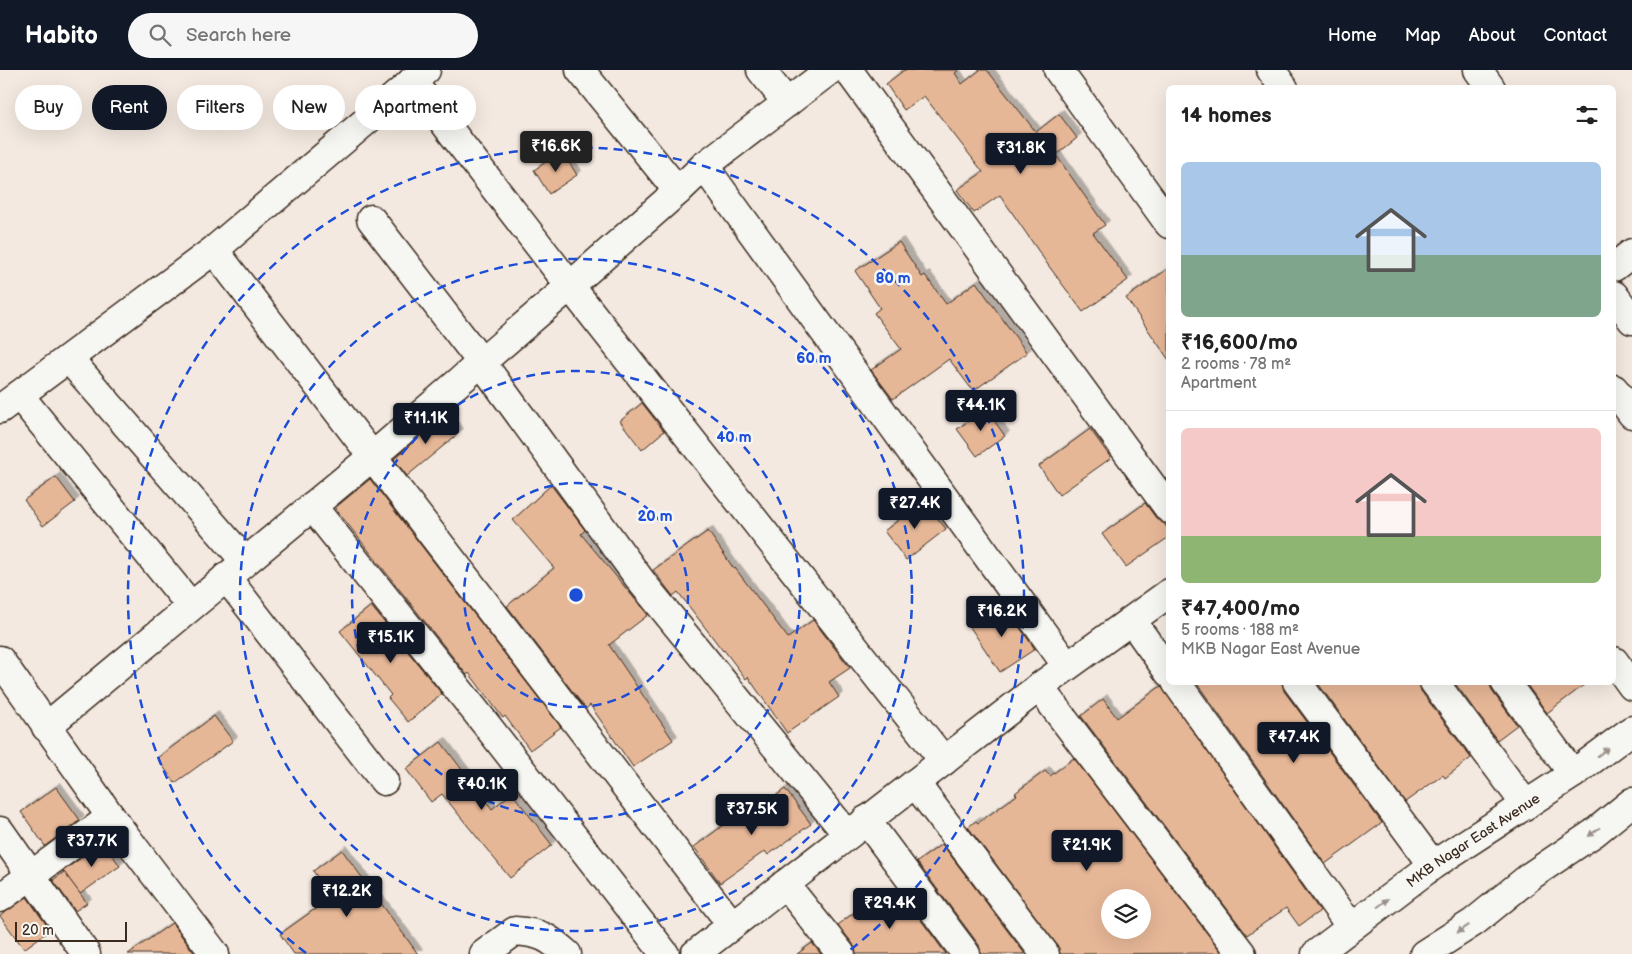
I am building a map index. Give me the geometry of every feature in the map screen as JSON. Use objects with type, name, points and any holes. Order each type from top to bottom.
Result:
[{"type":"street","points":[[580,70],[678,191]]},
{"type":"street","points":[[761,70],[787,103]]},
{"type":"street","points":[[46,727],[373,456],[570,286],[704,166],[830,70]]},
{"type":"street","points":[[848,70],[1166,505]]},
{"type":"street","points":[[1058,70],[1166,220]]},
{"type":"street","points":[[1271,70],[1282,85]]},
{"type":"street","points":[[1478,70],[1489,85]]},
{"type":"street","points":[[191,606],[9,402],[214,250],[419,75],[570,286],[944,761]]},
{"type":"street","points":[[704,166],[1067,666]]},
{"type":"street","points":[[371,219],[482,363],[644,585],[966,954]]},
{"type":"street","points":[[214,250],[732,925]]},
{"type":"street","points":[[1616,298],[1632,320]]},
{"type":"street","points":[[69,359],[235,569],[384,782]]},
{"type":"street","points":[[1616,392],[1632,414]]},
{"type":"street","points":[[312,506],[485,723],[665,954]]},
{"type":"street","points":[[695,954],[1039,687],[1166,595]]},
{"type":"street","points":[[1132,621],[1166,669]]},
{"type":"street","points":[[0,660],[110,817],[215,954]]},
{"type":"street","points":[[1616,664],[1632,686]]},
{"type":"street","points":[[1178,685],[1351,927]]},
{"type":"street","points":[[1299,685],[1433,865]]},
{"type":"street","points":[[1436,685],[1526,805]]},
{"type":"street","points":[[1507,685],[1573,774]]},
{"type":"street","points":[[1039,687],[1242,954]]},
{"type":"street","name":"MKB Nagar East Avenue","points":[[1316,954],[1433,865],[1573,774],[1632,730]]},
{"type":"street","points":[[915,783],[1045,954]]},
{"type":"street","points":[[1424,954],[1474,922],[1532,875],[1594,833],[1632,802]]},
{"type":"street","points":[[0,898],[110,817]]},
{"type":"street","points":[[0,831],[31,874],[81,953]]},
{"type":"street","points":[[785,884],[840,954]]},
{"type":"street","points":[[484,954],[515,931],[530,932],[547,937],[567,954]]},
{"type":"building","points":[[904,70],[959,70],[955,73],[962,84],[980,70],[987,70],[1036,132],[1059,114],[1077,138],[1056,155],[1105,225],[1093,233],[1128,280],[1083,312],[1000,195],[974,213],[957,190],[983,172],[924,96],[904,110],[886,84]]},
{"type":"building","points":[[562,151],[577,175],[549,194],[534,170]]},
{"type":"building","points":[[899,242],[922,277],[925,275],[946,304],[976,282],[1027,353],[973,391],[949,359],[893,399],[871,370],[901,349],[874,313],[880,308],[855,271]]},
{"type":"building","points":[[1166,270],[1166,356],[1126,298]]},
{"type":"building","points":[[642,403],[664,431],[642,450],[620,421]]},
{"type":"building","points":[[986,409],[1005,436],[977,456],[957,429]]},
{"type":"building","points":[[444,415],[459,433],[407,476],[394,459]]},
{"type":"building","points":[[1090,429],[1111,458],[1059,495],[1039,466]]},
{"type":"building","points":[[56,477],[75,502],[43,526],[24,500]]},
{"type":"building","points":[[370,479],[561,727],[530,750],[505,716],[503,718],[469,673],[467,675],[335,508]]},
{"type":"building","points":[[551,485],[585,530],[581,534],[648,615],[609,645],[673,740],[633,767],[590,705],[586,709],[507,606],[554,568],[513,520]]},
{"type":"building","points":[[924,501],[946,529],[906,560],[884,531]]},
{"type":"building","points":[[1145,503],[1156,518],[1166,526],[1166,539],[1126,567],[1102,534]]},
{"type":"building","points":[[708,531],[734,569],[788,638],[813,620],[850,668],[829,682],[839,697],[787,733],[748,677],[746,679],[678,592],[673,596],[653,570]]},
{"type":"building","points":[[1003,604],[1035,649],[1000,672],[970,627]]},
{"type":"building","points":[[371,606],[442,694],[408,722],[388,698],[391,695],[340,631]]},
{"type":"building","points":[[1198,685],[1283,685],[1284,691],[1382,823],[1325,864]]},
{"type":"building","points":[[1319,685],[1420,685],[1421,691],[1471,758],[1445,778],[1443,775],[1405,802]]},
{"type":"building","points":[[1456,685],[1491,685],[1492,691],[1517,725],[1497,740]]},
{"type":"building","points":[[1527,685],[1584,685],[1547,713]]},
{"type":"building","points":[[1161,686],[1320,911],[1299,926],[1286,908],[1247,935],[1081,716],[1103,699],[1117,718]]},
{"type":"building","points":[[214,716],[233,741],[175,783],[157,758]]},
{"type":"building","points":[[441,742],[492,809],[512,793],[552,845],[510,878],[442,794],[431,802],[406,769]]},
{"type":"building","points":[[1074,758],[1222,953],[1060,954],[1057,945],[968,827],[976,821],[978,823],[1017,795],[1015,793],[1045,771],[1050,776]]},
{"type":"building","points":[[56,787],[80,820],[45,846],[21,812]]},
{"type":"building","points":[[785,789],[811,824],[768,855],[765,851],[720,883],[694,847],[733,818],[738,825]]},
{"type":"building","points":[[103,842],[120,866],[80,894],[63,871]]},
{"type":"building","points":[[942,844],[1025,954],[981,954],[979,945],[917,862]]},
{"type":"building","points":[[342,850],[418,954],[294,954],[280,934],[332,897],[313,871]]},
{"type":"building","points":[[64,872],[87,903],[75,911],[53,880]]},
{"type":"building","points":[[898,889],[946,954],[856,954],[853,944],[838,925],[864,905],[869,911]]},
{"type":"building","points":[[27,897],[50,930],[24,949],[0,916]]},
{"type":"building","points":[[172,923],[195,954],[128,954]]},
{"type":"building","points":[[812,943],[821,954],[797,954]]}]
